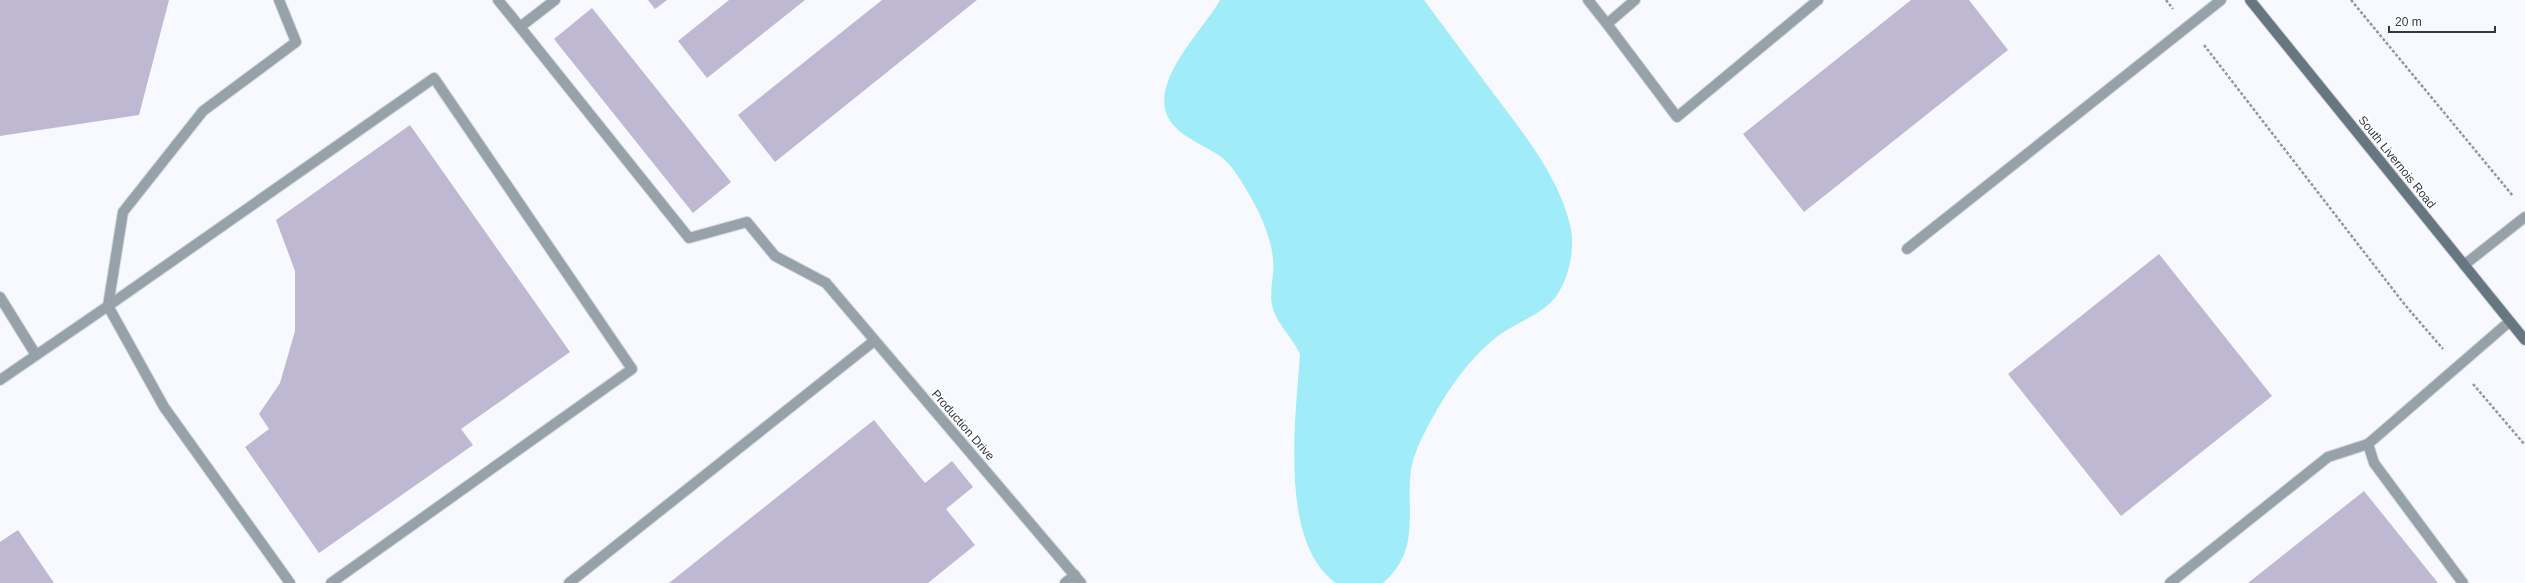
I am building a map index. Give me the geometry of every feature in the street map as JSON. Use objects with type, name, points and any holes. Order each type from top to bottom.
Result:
[{"type":"main road","name":"South Livernois Road","points":[[2250,0],[2525,340]]},
{"type":"street","points":[[279,0],[296,42],[203,111],[123,212],[108,306],[164,407],[290,583]]},
{"type":"street","points":[[498,0],[520,27],[555,0]]},
{"type":"street","points":[[1588,0],[1678,117],[1818,0]]},
{"type":"street","points":[[1607,24],[1636,0]]},
{"type":"street","points":[[1907,249],[2221,0]]},
{"type":"street","name":"Production Drive","points":[[520,27],[689,238],[747,222],[775,256],[826,283],[1078,579]]},
{"type":"street","points":[[0,380],[434,78],[632,369],[331,583]]},
{"type":"street","points":[[2464,265],[2525,217]]},
{"type":"street","points":[[0,298],[36,355]]},
{"type":"street","points":[[2170,583],[2328,457],[2368,444],[2509,322]]},
{"type":"street","points":[[569,583],[874,340]]},
{"type":"street","points":[[2368,444],[2374,463],[2463,583]]},
{"type":"street","points":[[1065,583],[1078,579]]},
{"type":"path","points":[[2166,0],[2405,305],[2525,445]]},
{"type":"path","points":[[2352,0],[2516,199]]},
{"type":"water","points":[[1220,0],[1424,0],[1540,157],[1559,192],[1566,210],[1571,229],[1572,247],[1567,275],[1563,284],[1554,299],[1548,305],[1534,315],[1505,331],[1476,356],[1457,379],[1433,417],[1420,441],[1412,466],[1410,479],[1410,522],[1406,547],[1402,559],[1383,583],[1336,583],[1318,564],[1305,539],[1298,509],[1294,443],[1300,354],[1277,318],[1272,305],[1271,293],[1273,265],[1270,241],[1251,197],[1230,165],[1217,154],[1182,133],[1174,126],[1165,109],[1165,95],[1168,80],[1175,66]]},
{"type":"building","points":[[0,0],[169,0],[139,115],[0,136]]},
{"type":"building","points":[[648,0],[667,0],[655,9]]},
{"type":"building","points":[[729,0],[805,0],[707,78],[678,41]]},
{"type":"building","points":[[882,0],[977,0],[775,162],[738,115]]},
{"type":"building","points":[[1911,0],[1969,0],[2008,50],[1804,212],[1743,134]]},
{"type":"building","points":[[592,8],[731,182],[693,213],[554,39]]},
{"type":"building","points":[[410,125],[570,352],[461,429],[473,445],[319,553],[245,447],[269,429],[259,414],[280,383],[295,331],[295,271],[276,220]]},
{"type":"building","points":[[2159,254],[2272,396],[2121,516],[2008,374]]},
{"type":"building","points":[[874,420],[925,483],[952,461],[973,487],[946,509],[975,545],[928,583],[669,583]]},
{"type":"building","points":[[2364,491],[2438,583],[2248,583]]},
{"type":"building","points":[[18,530],[54,583],[0,583],[0,542]]}]
